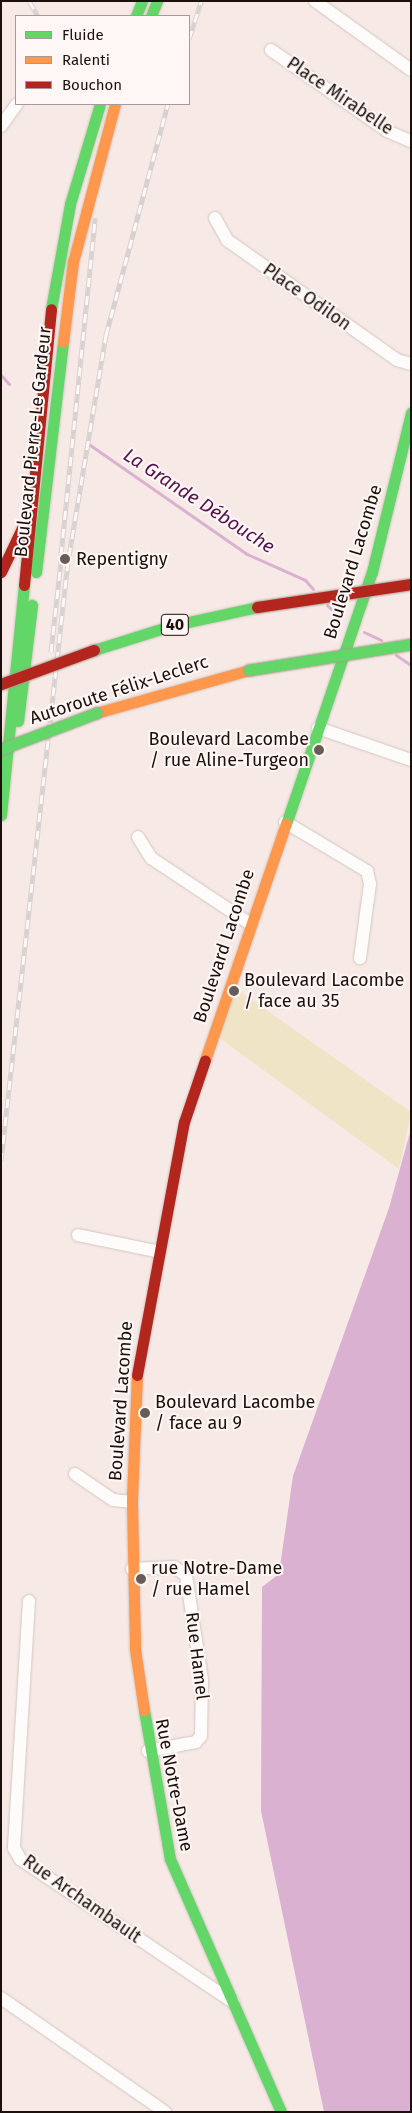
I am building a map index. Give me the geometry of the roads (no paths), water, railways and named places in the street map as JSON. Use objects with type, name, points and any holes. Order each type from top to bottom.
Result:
[{"type":"main road","points":[[136,15],[142,1]]},
{"type":"main road","points":[[151,15],[157,1]]},
{"type":"main road","name":"Boulevard Pierre-Le Gardeur","points":[[1,815],[28,512],[57,268],[76,181],[100,105]]},
{"type":"main road","name":"Boulevard Pierre-Le Gardeur","points":[[4,787],[30,625],[70,280],[87,195],[115,105]]},
{"type":"main road","name":"Boulevard Lacombe","points":[[132,1502],[138,1362],[156,1251],[184,1122],[249,923],[378,553],[411,413]]},
{"type":"main road","points":[[1,572],[28,512]]},
{"type":"main road","name":"40","points":[[1,684],[94,650],[170,626],[257,606],[411,584]]},
{"type":"main road","points":[[6,624],[30,625]]},
{"type":"main road","name":"Autoroute Félix-Leclerc","points":[[1,749],[96,713],[249,670],[411,644]]},
{"type":"main road","name":"Rue Notre-Dame","points":[[132,1502],[132,1569],[138,1688],[148,1751],[170,1859],[281,2112]]},
{"type":"street","points":[[315,1],[411,70]]},
{"type":"street","name":"Place Mirabelle","points":[[271,50],[387,131],[411,141]]},
{"type":"street","points":[[1,126],[16,105]]},
{"type":"street","name":"Place Odilon","points":[[215,218],[227,240],[397,360],[411,364]]},
{"type":"street","points":[[318,728],[411,760]]},
{"type":"street","points":[[285,822],[367,871],[370,884],[360,958]]},
{"type":"street","points":[[138,837],[151,858],[249,923]]},
{"type":"street","points":[[78,1235],[156,1251]]},
{"type":"street","points":[[75,1474],[113,1500],[132,1502]]},
{"type":"street","name":"Rue Hamel","points":[[132,1569],[174,1567],[186,1575],[202,1680],[201,1736],[196,1742],[148,1751]]},
{"type":"street","name":"Rue Archambault","points":[[30,1601],[14,1848],[20,1859],[233,2002]]},
{"type":"street","points":[[1,1998],[165,2112]]},
{"type":"waterway","name":"La Grande Débouche","points":[[1,375],[9,384]]},
{"type":"waterway","name":"La Grande Débouche","points":[[90,445],[247,554],[305,580],[313,589]]},
{"type":"waterway","name":"La Grande Débouche","points":[[327,605],[338,616]]},
{"type":"waterway","name":"La Grande Débouche","points":[[364,632],[381,640]]},
{"type":"waterway","name":"La Grande Débouche","points":[[396,655],[411,665]]},
{"type":"railway","points":[[29,1],[37,15]]},
{"type":"railway","points":[[190,36],[201,1]]},
{"type":"railway","points":[[69,556],[106,335],[168,105]]},
{"type":"railway","points":[[61,555],[95,218]]},
{"type":"railway","points":[[51,652],[61,561]]},
{"type":"railway","points":[[1,1161],[68,562]]},
{"type":"place","name":"Repentigny","points":[[65,559]]},
{"type":"place","name":"Boulevard Lacombe / rue Aline-Turgeon","points":[[319,750]]},
{"type":"place","name":"Boulevard Lacombe / face au 35","points":[[234,991]]},
{"type":"place","name":"Boulevard Lacombe / face au 9","points":[[145,1413]]},
{"type":"place","name":"rue Notre-Dame / rue Hamel","points":[[141,1579]]}]
